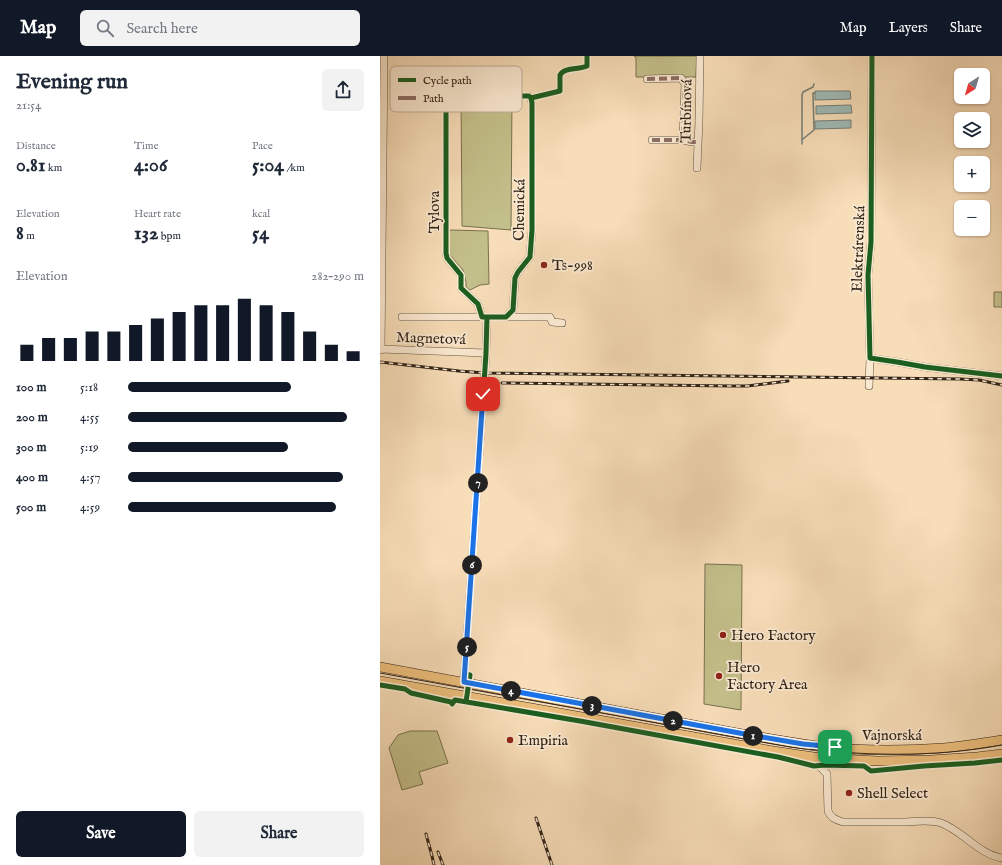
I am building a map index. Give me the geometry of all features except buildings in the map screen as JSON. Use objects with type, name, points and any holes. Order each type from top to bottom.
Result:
[{"type":"main road","name":"Vajnorská","points":[[380,667],[731,732],[817,746],[874,750],[913,749],[956,746],[1002,740]]},
{"type":"main road","name":"Vajnorská","points":[[380,681],[798,755],[848,760],[901,761],[977,757],[1002,754]]},
{"type":"street","name":"Magnetová","points":[[384,56],[381,350],[486,352]]},
{"type":"street","name":"Turbínová","points":[[697,168],[700,56]]},
{"type":"street","name":"Elektrárenská","points":[[869,386],[870,358],[868,275],[871,242],[872,56]]},
{"type":"street","points":[[647,79],[680,78],[685,84],[684,140]]},
{"type":"street","name":"Chemická","points":[[506,317],[513,310],[515,278],[530,256],[532,230],[532,103],[529,96],[522,96]]},
{"type":"street","name":"Tylova","points":[[446,112],[446,253],[447,258],[461,275],[460,288],[478,304],[485,317]]},
{"type":"street","points":[[652,140],[684,140],[698,142]]},
{"type":"street","points":[[402,317],[550,317],[552,322],[562,323]]},
{"type":"street","name":"Magnetová","points":[[464,682],[468,643],[486,352],[485,317]]},
{"type":"street","points":[[870,358],[925,367],[1002,376]]},
{"type":"street","points":[[798,755],[818,765],[827,774],[828,811],[831,817],[836,820],[843,822],[921,821],[939,823],[951,829],[982,850],[1002,858]]},
{"type":"shaded area","points":[[634,56],[697,56],[696,77],[636,77],[636,58]]},
{"type":"shaded area","points":[[461,112],[512,112],[511,230],[462,226]]},
{"type":"shaded area","points":[[451,230],[488,231],[489,284],[480,285],[470,290],[466,287],[463,270],[448,253],[448,232]]},
{"type":"shaded area","points":[[994,292],[1002,292],[1002,307],[994,307]]},
{"type":"shaded area","name":"Hero Factory","points":[[705,564],[742,565],[741,710],[704,704]]},
{"type":"shaded area","points":[[410,731],[437,731],[448,763],[419,772],[423,784],[402,790],[389,748],[398,735]]},
{"type":"water","points":[[815,91],[850,91],[851,99],[815,100]]},
{"type":"water","points":[[851,105],[852,113],[816,114],[816,106]]},
{"type":"water","points":[[851,120],[851,128],[815,129],[815,121]]},
{"type":"waterway","points":[[802,144],[802,95],[803,92],[813,87],[814,84]]},
{"type":"waterway","points":[[803,139],[814,130],[813,93],[815,93]]},
{"type":"tram line","points":[[380,673],[790,747],[870,754],[923,754],[1002,745]]},
{"type":"railway","points":[[380,362],[485,373],[960,379],[979,380],[1002,385]]},
{"type":"railway","points":[[502,383],[747,386],[788,381]]},
{"type":"railway","points":[[536,818],[552,865]]},
{"type":"railway","points":[[426,834],[434,865]]},
{"type":"railway","points":[[438,852],[443,865]]},
{"type":"marked path","points":[[647,79],[681,78],[685,84],[683,140]]},
{"type":"marked path","points":[[652,140],[683,140],[698,142]]},
{"type":"cycle path","points":[[531,98],[560,91],[560,75],[562,72],[587,66],[587,56]]},
{"type":"cycle path","points":[[872,56],[871,242],[868,275],[870,358],[925,367],[1002,376]]},
{"type":"cycle path","points":[[446,112],[447,258],[461,275],[461,288],[478,304],[482,317],[506,317],[513,310],[515,278],[530,257],[532,230],[532,103],[529,96],[522,96]]},
{"type":"cycle path","points":[[466,702],[470,675],[465,674],[486,353],[487,317]]},
{"type":"cycle path","points":[[380,685],[405,689],[411,693],[451,702],[452,704],[455,700],[580,721],[778,757],[814,766],[864,766],[871,771],[1002,760]]},
{"type":"place","name":"Ts-998","points":[[544,265]]},
{"type":"place","name":"Hero Factory","points":[[723,635]]},
{"type":"place","name":"Hero Factory Area","points":[[719,676]]},
{"type":"place","name":"Empiria","points":[[510,740]]},
{"type":"place","name":"Shell Select","points":[[849,793]]},
{"type":"route","points":[[483,394],[464,682],[750,735],[817,746],[835,747]]}]
